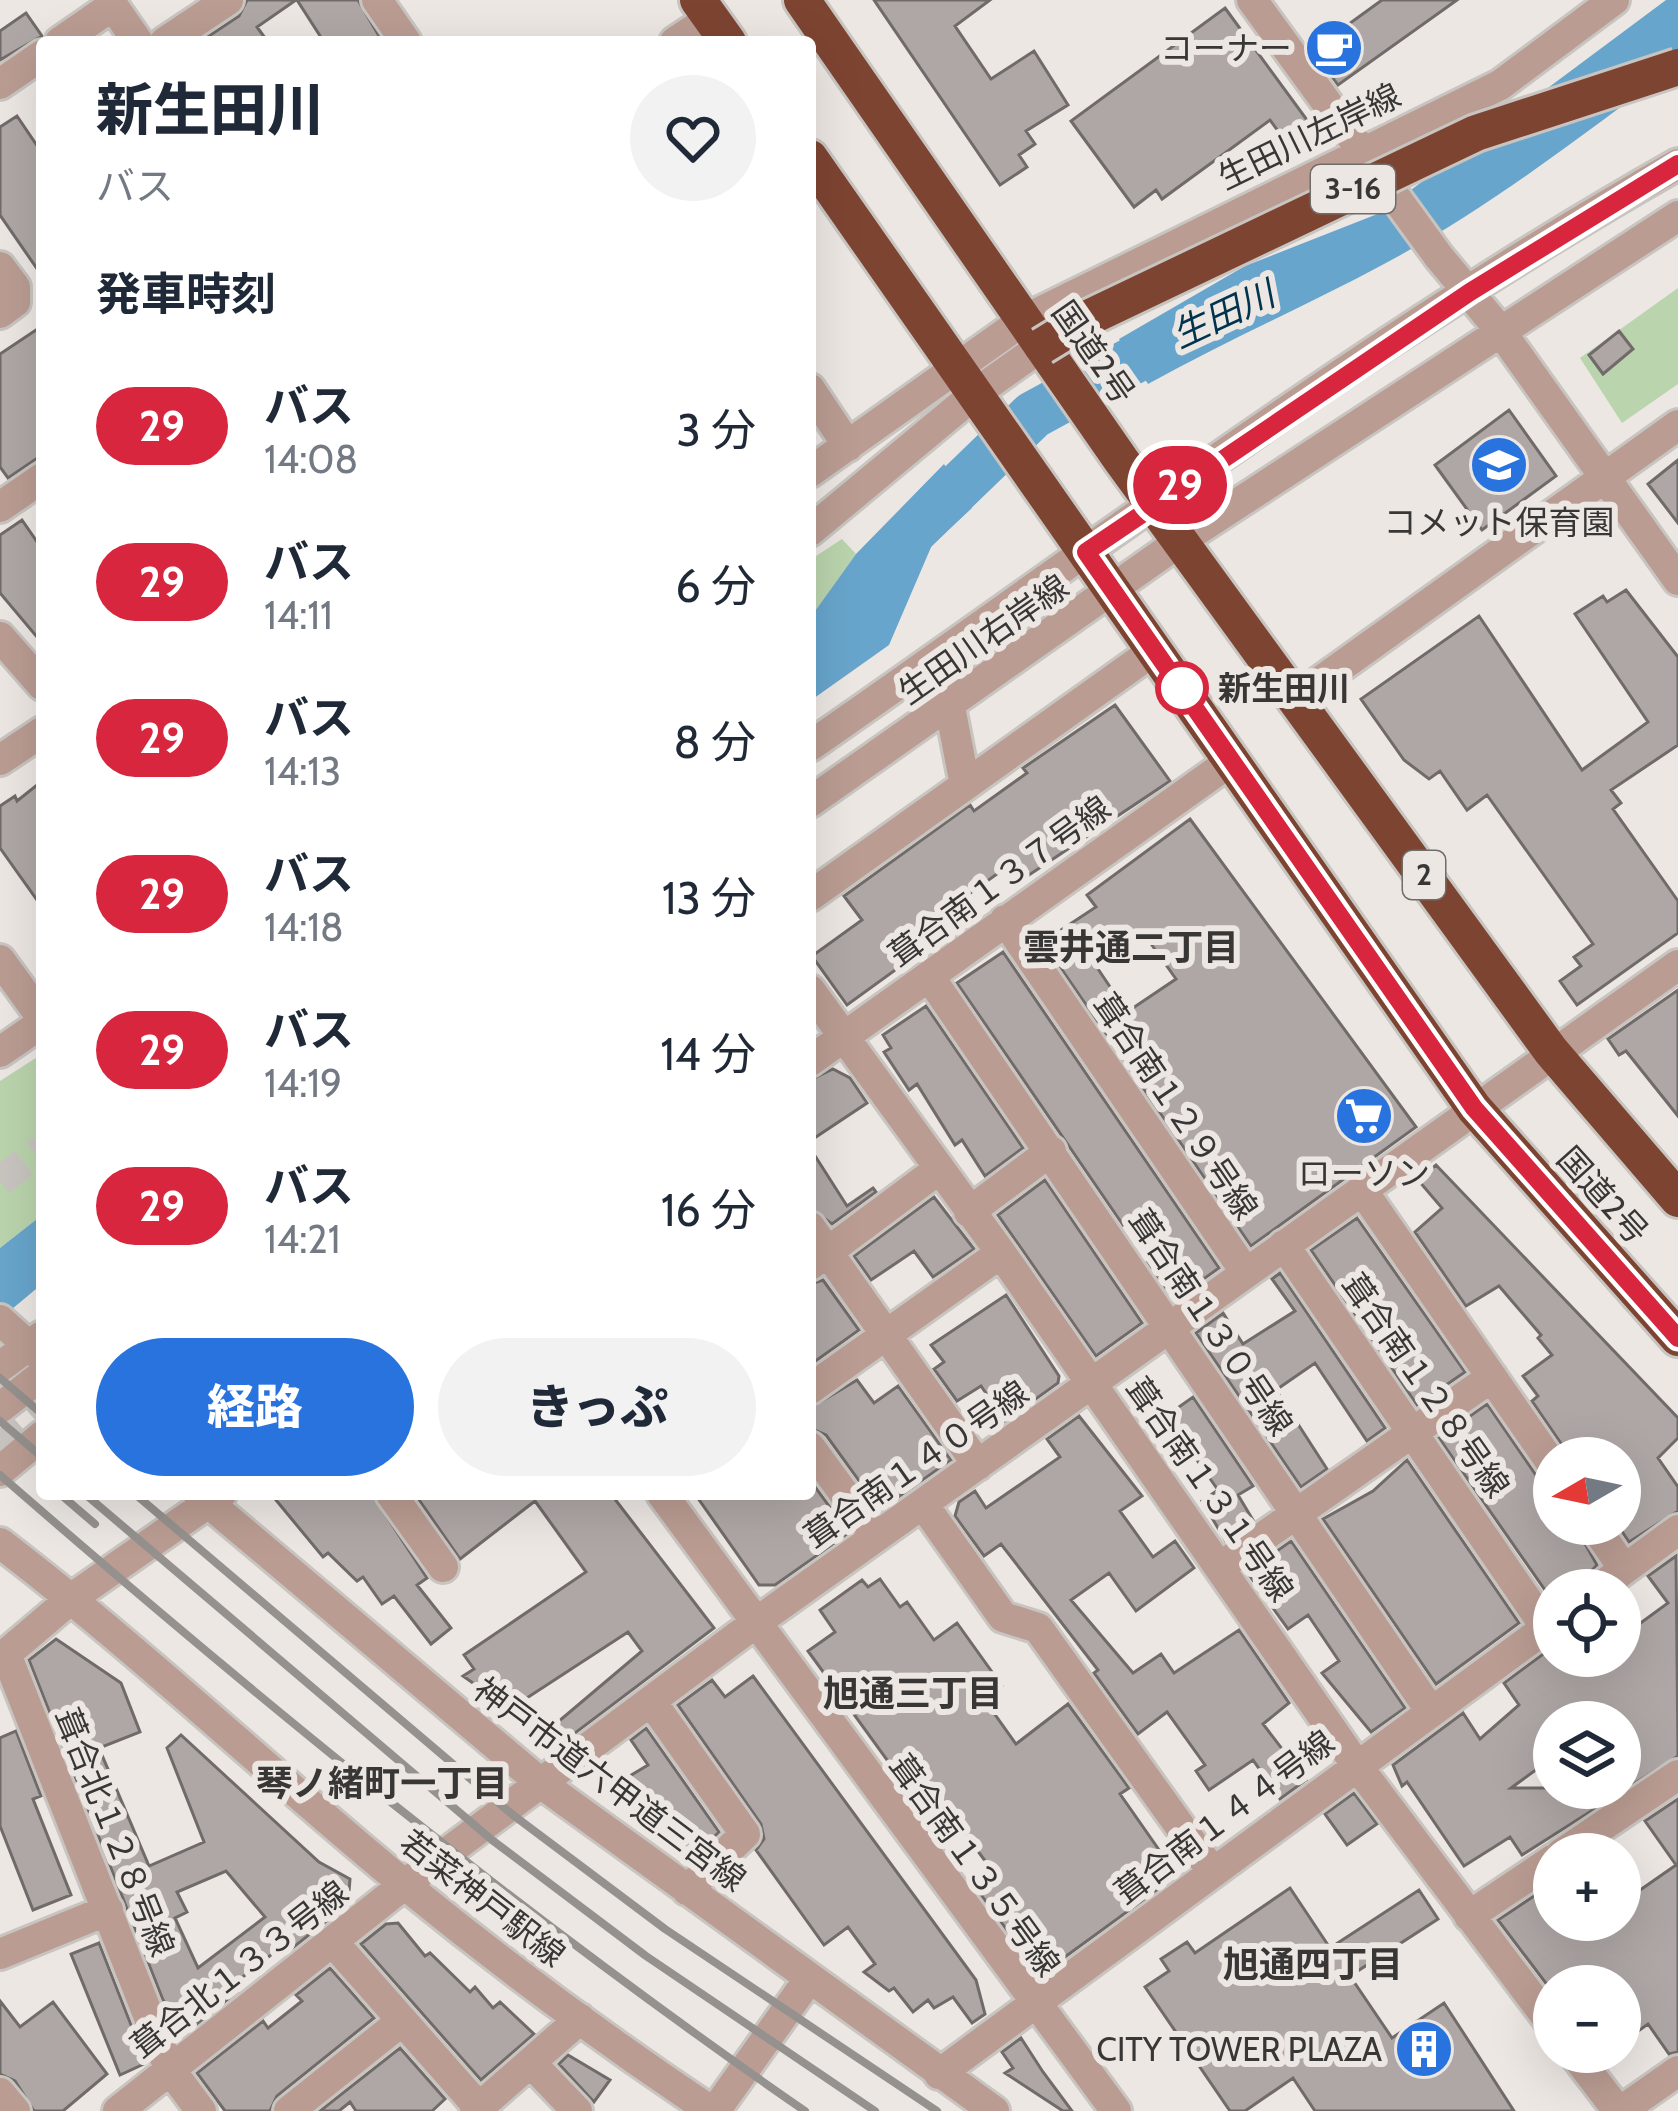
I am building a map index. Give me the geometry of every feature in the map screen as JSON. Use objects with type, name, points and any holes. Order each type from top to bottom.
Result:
[{"type":"highway","name":"国道2号","points":[[802,0],[1121,460],[1551,1051],[1678,1199]]},
{"type":"highway","name":"3-16","points":[[1033,333],[1127,299],[1476,133],[1678,67]]},
{"type":"highway","name":"国道2号","points":[[816,168],[1474,1108],[1678,1338]]},
{"type":"street","points":[[174,36],[228,0]]},
{"type":"street","points":[[377,0],[402,36]]},
{"type":"street","points":[[1252,0],[1386,188],[1499,329],[1678,580]]},
{"type":"street","name":"生田川左岸線","points":[[966,380],[1033,333],[1360,150],[1500,85],[1614,0]]},
{"type":"street","points":[[68,36],[111,3],[135,36]]},
{"type":"street","points":[[685,36],[712,20]]},
{"type":"street","points":[[0,84],[36,59]]},
{"type":"street","name":"生田川右岸線","points":[[816,742],[1154,502],[1470,292],[1678,164]]},
{"type":"street","name":"生田川右岸線","points":[[816,798],[1182,540],[1678,216]]},
{"type":"street","points":[[0,267],[15,287],[15,302],[0,313]]},
{"type":"street","points":[[816,468],[966,380]]},
{"type":"street","points":[[816,525],[966,380]]},
{"type":"street","points":[[816,397],[848,446]]},
{"type":"street","points":[[1297,698],[1678,425]]},
{"type":"street","points":[[0,507],[36,482]]},
{"type":"street","points":[[0,637],[36,679]]},
{"type":"street","points":[[816,892],[1156,650]]},
{"type":"street","points":[[950,707],[964,785]]},
{"type":"street","points":[[0,760],[36,736]]},
{"type":"street","name":"葺合南１３７号線","points":[[816,1057],[1231,760]]},
{"type":"street","name":"葺合南１２９号線","points":[[1005,920],[1246,1274]]},
{"type":"street","points":[[0,960],[36,1012]]},
{"type":"street","name":"葺合南１４０号線","points":[[404,1884],[754,1624],[1551,1051],[1678,965]]},
{"type":"street","name":"葺合南１３０号線","points":[[929,976],[1430,1710]]},
{"type":"street","name":"葺合南１３１号線","points":[[816,999],[1093,1383],[1355,1763],[1533,2000]]},
{"type":"street","points":[[0,1052],[36,1025]]},
{"type":"street","points":[[969,1212],[1051,1151]]},
{"type":"street","points":[[939,1169],[816,1249],[886,1336],[978,1465]]},
{"type":"street","points":[[1362,1190],[1533,1437]]},
{"type":"street","name":"葺合南１２８号線","points":[[1284,1245],[1533,1601]]},
{"type":"street","points":[[816,1385],[1001,1253]]},
{"type":"street","points":[[0,1367],[29,1346]]},
{"type":"street","points":[[0,1408],[29,1346]]},
{"type":"street","points":[[1220,1567],[1492,1377]]},
{"type":"street","points":[[0,1471],[36,1441]]},
{"type":"street","points":[[816,1455],[876,1537]]},
{"type":"street","points":[[72,1598],[204,1500]]},
{"type":"street","name":"神戸市道六甲道三宮線","points":[[214,1500],[542,1784],[994,2111]]},
{"type":"street","points":[[396,1500],[443,1567]]},
{"type":"street","name":"葺合南１３５号線","points":[[666,1500],[1110,2108]]},
{"type":"street","points":[[923,1504],[1003,1617],[1037,1628],[1212,1871]]},
{"type":"street","points":[[1607,1545],[1624,1569],[1678,1530]]},
{"type":"street","name":"若菜神戸駅線","points":[[0,1543],[72,1598],[404,1884],[702,2109]]},
{"type":"street","name":"葺合北１２８号線","points":[[72,1598],[6,1654],[169,2068],[201,2111]]},
{"type":"street","name":"葺合南１４４号線","points":[[939,2074],[1355,1763],[1533,1637]]},
{"type":"street","points":[[651,1701],[745,1834],[687,1890]]},
{"type":"street","points":[[1593,1833],[1678,1775]]},
{"type":"street","points":[[1469,1916],[1533,1873]]},
{"type":"street","name":"葺合北１３３号線","points":[[118,2111],[404,1884]]},
{"type":"street","points":[[0,1954],[108,1910]]},
{"type":"street","points":[[333,1942],[479,2110],[580,2019]]},
{"type":"street","points":[[702,2109],[809,1979]]},
{"type":"street","points":[[289,2111],[403,2020]]},
{"type":"street","points":[[532,2064],[577,2111]]},
{"type":"street","points":[[1589,2073],[1619,2111],[1678,2071]]},
{"type":"street","points":[[0,2092],[15,2111]]},
{"type":"green space","points":[[1678,288],[1678,384],[1622,423],[1580,358]]},
{"type":"green space","points":[[842,539],[856,554],[816,610],[816,556]]},
{"type":"green space","points":[[36,1058],[36,1220],[0,1248],[0,1081]]},
{"type":"water","points":[[1666,0],[1678,0],[1678,64],[1607,117],[1423,242],[1148,384],[1119,339],[1245,266],[1380,213]]},
{"type":"water","points":[[944,464],[972,508],[932,545],[889,645],[816,697],[816,610],[856,554]]},
{"type":"water","points":[[36,1220],[36,1289],[0,1319],[0,1248]]},
{"type":"building","points":[[247,0],[296,0],[257,27],[264,36],[209,36],[239,16]]},
{"type":"building","points":[[297,0],[358,0],[379,36],[320,36]]},
{"type":"building","points":[[874,0],[990,0],[955,26],[991,79],[1034,51],[1068,105],[1026,131],[1035,144],[1019,155],[1027,167],[1000,185]]},
{"type":"building","points":[[1382,0],[1457,0],[1338,85],[1313,50]]},
{"type":"building","points":[[1225,8],[1307,120],[1283,138],[1270,120],[1162,199],[1156,190],[1134,207],[1071,121]]},
{"type":"building","points":[[26,13],[42,36],[0,60],[0,31]]},
{"type":"building","points":[[17,116],[36,144],[36,267],[0,215],[0,127]]},
{"type":"building","points":[[36,330],[36,459],[8,478],[0,467],[0,354]]},
{"type":"building","points":[[1619,331],[1633,349],[1603,374],[1589,355]]},
{"type":"building","points":[[1509,410],[1556,476],[1482,530],[1435,465]]},
{"type":"building","points":[[1678,460],[1678,523],[1648,484]]},
{"type":"building","points":[[22,520],[36,540],[36,636],[0,593],[0,535]]},
{"type":"building","points":[[1626,590],[1678,657],[1678,745],[1611,790],[1621,803],[1613,809],[1678,901],[1678,933],[1577,1005],[1560,981],[1581,966],[1574,957],[1593,944],[1487,795],[1467,810],[1440,771],[1429,779],[1404,760],[1361,699],[1479,616],[1582,770],[1648,722],[1575,614],[1603,596],[1607,602]]},
{"type":"building","points":[[1115,705],[1170,781],[1026,877],[1015,861],[934,919],[945,934],[847,1005],[816,962],[816,953],[862,920],[844,896],[970,805],[974,811],[1027,773],[1023,768]]},
{"type":"building","points":[[36,786],[36,899],[0,848],[0,806],[15,796],[17,801]]},
{"type":"building","points":[[1190,819],[1416,1127],[1251,1246],[1043,942],[1096,907],[1087,895]],"holes":[[[1144,934],[1176,979],[1127,1012],[1096,966]]]},
{"type":"building","points":[[1003,952],[1219,1268],[1174,1300],[1148,1262],[1168,1248],[1143,1211],[1123,1225],[957,983]]},
{"type":"building","points":[[1678,990],[1678,1116],[1626,1051],[1619,1055],[1608,1039]]},
{"type":"building","points":[[926,1006],[1023,1148],[985,1176],[962,1140],[955,1145],[917,1084],[909,1090],[884,1052],[891,1048],[883,1035]]},
{"type":"building","points":[[833,1069],[850,1078],[867,1103],[816,1137],[816,1077]]},
{"type":"building","points":[[816,1157],[847,1206],[873,1188],[876,1192],[832,1224],[816,1212]]},
{"type":"building","points":[[1436,1165],[1678,1418],[1678,1438],[1658,1458],[1678,1487],[1678,1511],[1641,1534],[1641,1437],[1557,1437],[1532,1401],[1538,1396],[1523,1376],[1552,1355],[1499,1286],[1466,1306],[1415,1232],[1442,1208],[1418,1180]]},
{"type":"building","points":[[1045,1180],[1142,1323],[1096,1356],[998,1215]]},
{"type":"building","points":[[934,1197],[974,1249],[933,1277],[914,1251],[871,1280],[854,1256]]},
{"type":"building","points":[[1357,1218],[1465,1372],[1417,1405],[1311,1250]]},
{"type":"building","points":[[1280,1273],[1385,1428],[1367,1441],[1315,1363],[1276,1390],[1327,1469],[1301,1487],[1196,1333],[1223,1313],[1243,1344],[1295,1311],[1272,1279]]},
{"type":"building","points":[[823,1280],[859,1330],[816,1361],[816,1282]]},
{"type":"building","points":[[1006,1295],[1059,1376],[1058,1383],[1005,1421],[981,1386],[957,1401],[934,1369],[944,1362],[931,1345]]},
{"type":"building","points":[[857,1380],[874,1403],[898,1386],[951,1460],[880,1510],[826,1435],[816,1431],[816,1404]]},
{"type":"building","points":[[1193,1397],[1253,1486],[1238,1495],[1253,1520],[1225,1540],[1202,1501],[1218,1490],[1166,1416]]},
{"type":"building","points":[[1487,1404],[1533,1471],[1533,1545],[1586,1545],[1597,1565],[1593,1569],[1533,1569],[1533,1573],[1439,1438]]},
{"type":"building","points":[[1079,1416],[1142,1496],[1120,1511],[1153,1557],[1175,1541],[1194,1568],[1136,1611],[1109,1573],[1071,1600],[1133,1673],[1161,1654],[1174,1673],[1239,1630],[1289,1703],[1263,1724],[1306,1780],[1280,1799],[1253,1760],[1209,1790],[1196,1771],[1205,1765],[1167,1712],[1138,1734],[1094,1673],[1098,1670],[1001,1544],[984,1556],[955,1516],[959,1502],[975,1491],[986,1508],[1060,1457],[1047,1439]]},
{"type":"building","points":[[1407,1460],[1519,1623],[1436,1684],[1323,1519],[1373,1491]]},
{"type":"building","points":[[816,1488],[849,1533],[775,1585],[759,1585],[699,1500],[816,1500]]},
{"type":"building","points":[[276,1500],[376,1500],[427,1578],[417,1585],[451,1628],[431,1644],[394,1596],[382,1604],[363,1577],[357,1581],[328,1553],[323,1557]]},
{"type":"building","points":[[419,1500],[616,1500],[714,1628],[554,1749],[539,1738],[642,1651],[628,1632],[510,1709],[463,1676],[474,1669],[464,1655],[586,1572],[535,1501],[460,1559]]},
{"type":"building","points":[[1291,1541],[1405,1708],[1371,1732],[1322,1673],[1339,1661],[1308,1615],[1288,1629],[1247,1572]]},
{"type":"building","points":[[1676,1556],[1678,1756],[1641,1779],[1641,1701],[1533,1701],[1533,1772],[1511,1788],[1533,1788],[1533,1809],[1594,1809],[1557,1833],[1533,1833],[1533,1848],[1522,1855],[1510,1837],[1464,1866],[1407,1782],[1402,1786],[1393,1765],[1463,1713],[1480,1739],[1519,1705],[1504,1683],[1533,1662],[1533,1677],[1641,1677],[1641,1623],[1668,1603],[1648,1576]]},
{"type":"building","points":[[880,1579],[900,1607],[907,1602],[934,1640],[957,1623],[1002,1686],[984,1699],[1016,1744],[1068,1704],[1129,1788],[1120,1794],[1162,1854],[1171,1847],[1183,1864],[1157,1890],[1047,1970],[1037,1971],[973,1884],[992,1870],[950,1814],[935,1826],[808,1651],[835,1632],[820,1610],[862,1580],[868,1587]]},
{"type":"building","points":[[56,1639],[121,1683],[140,1732],[99,1748],[149,1866],[204,1842],[167,1748],[181,1735],[319,1862],[350,1879],[348,1904],[290,1950],[285,1944],[231,1986],[237,1992],[187,2032],[163,2000],[29,1660]],"holes":[[[226,1871],[265,1917],[198,1968],[175,1918],[187,1912],[177,1892]]]},
{"type":"building","points":[[753,1676],[976,1980],[985,2014],[972,2023],[953,1997],[934,2008],[928,2000],[913,2012],[894,1988],[889,1991],[864,1972],[875,1964],[848,1927],[824,1945],[756,1850],[764,1839],[761,1824],[678,1705],[712,1680],[725,1697]]},
{"type":"building","points":[[646,1728],[719,1832],[694,1856],[658,1834],[618,1783],[648,1765],[631,1740]]},
{"type":"building","points":[[16,1731],[41,1796],[33,1799],[71,1895],[33,1910],[0,1826],[0,1738]]},
{"type":"building","points":[[1354,1793],[1377,1824],[1347,1845],[1325,1814]]},
{"type":"building","points":[[1678,1799],[1678,2052],[1669,2054],[1648,2024],[1641,2029],[1641,1965],[1533,1966],[1498,1920],[1533,1897],[1533,1941],[1641,1941],[1641,1889],[1676,1865],[1645,1821]]},
{"type":"building","points":[[1290,1888],[1330,1948],[1419,1890],[1438,1919],[1350,1976],[1392,2038],[1444,2003],[1514,2111],[1315,2111],[1293,2078],[1245,2111],[1230,2111],[1145,1987],[1169,1971],[1161,1959],[1187,1942],[1195,1953]]},
{"type":"building","points":[[398,1923],[425,1956],[430,1953],[470,1992],[475,1987],[493,2008],[500,2002],[534,2034],[481,2080],[361,1944],[386,1924]]},
{"type":"building","points":[[99,1943],[146,2063],[120,2075],[71,1954]]},
{"type":"building","points":[[330,1968],[374,2018],[277,2096],[270,2111],[225,2111],[197,2073],[263,2021],[268,2028],[302,2001],[296,1995]]},
{"type":"building","points":[[0,2001],[20,2027],[53,2002],[107,2074],[63,2111],[34,2111],[15,2081],[0,2074]]},
{"type":"building","points":[[1021,2038],[1072,2111],[1063,2111],[1005,2073],[1013,2068],[1002,2052]]},
{"type":"building","points":[[400,2048],[445,2099],[432,2111],[356,2111],[350,2102],[339,2111],[320,2111]]},
{"type":"building","points":[[568,2055],[610,2080],[594,2102],[559,2064]]},
{"type":"waterway","name":"生田川","points":[[912,532],[1033,415],[1187,331]]},
{"type":"tunnel","points":[[0,1181],[36,1154]]},
{"type":"tunnel","points":[[0,1448],[36,1416]]},
{"type":"railway","points":[[0,1378],[36,1409]]},
{"type":"railway","points":[[0,1421],[36,1452]]},
{"type":"railway","points":[[0,1475],[394,1804],[596,1960],[805,2111]]},
{"type":"railway","points":[[67,1500],[95,1524]]},
{"type":"railway","points":[[92,1500],[492,1840],[646,1956],[875,2111]]},
{"type":"railway","points":[[142,1500],[513,1815],[665,1929],[937,2111]]},
{"type":"bus line","name":"29","points":[[1678,164],[1598,209],[1470,292],[1086,552],[1474,1108],[1678,1338]]},
{"type":"place","name":"コーナー","points":[[1334,48]]},
{"type":"place","name":"コメット保育園","points":[[1499,465]]},
{"type":"place","name":"新生田川","points":[[1182,688]]},
{"type":"place","name":"ローソン","points":[[1364,1116]]},
{"type":"place","name":"CITY TOWER PLAZA","points":[[1424,2049]]},
{"type":"district","name":"雲井通二丁目","points":[[1131,947]]},
{"type":"district","name":"旭通三丁目","points":[[913,1693]]},
{"type":"district","name":"琴ノ緒町一丁目","points":[[382,1783]]},
{"type":"district","name":"旭通四丁目","points":[[1313,1964]]}]
